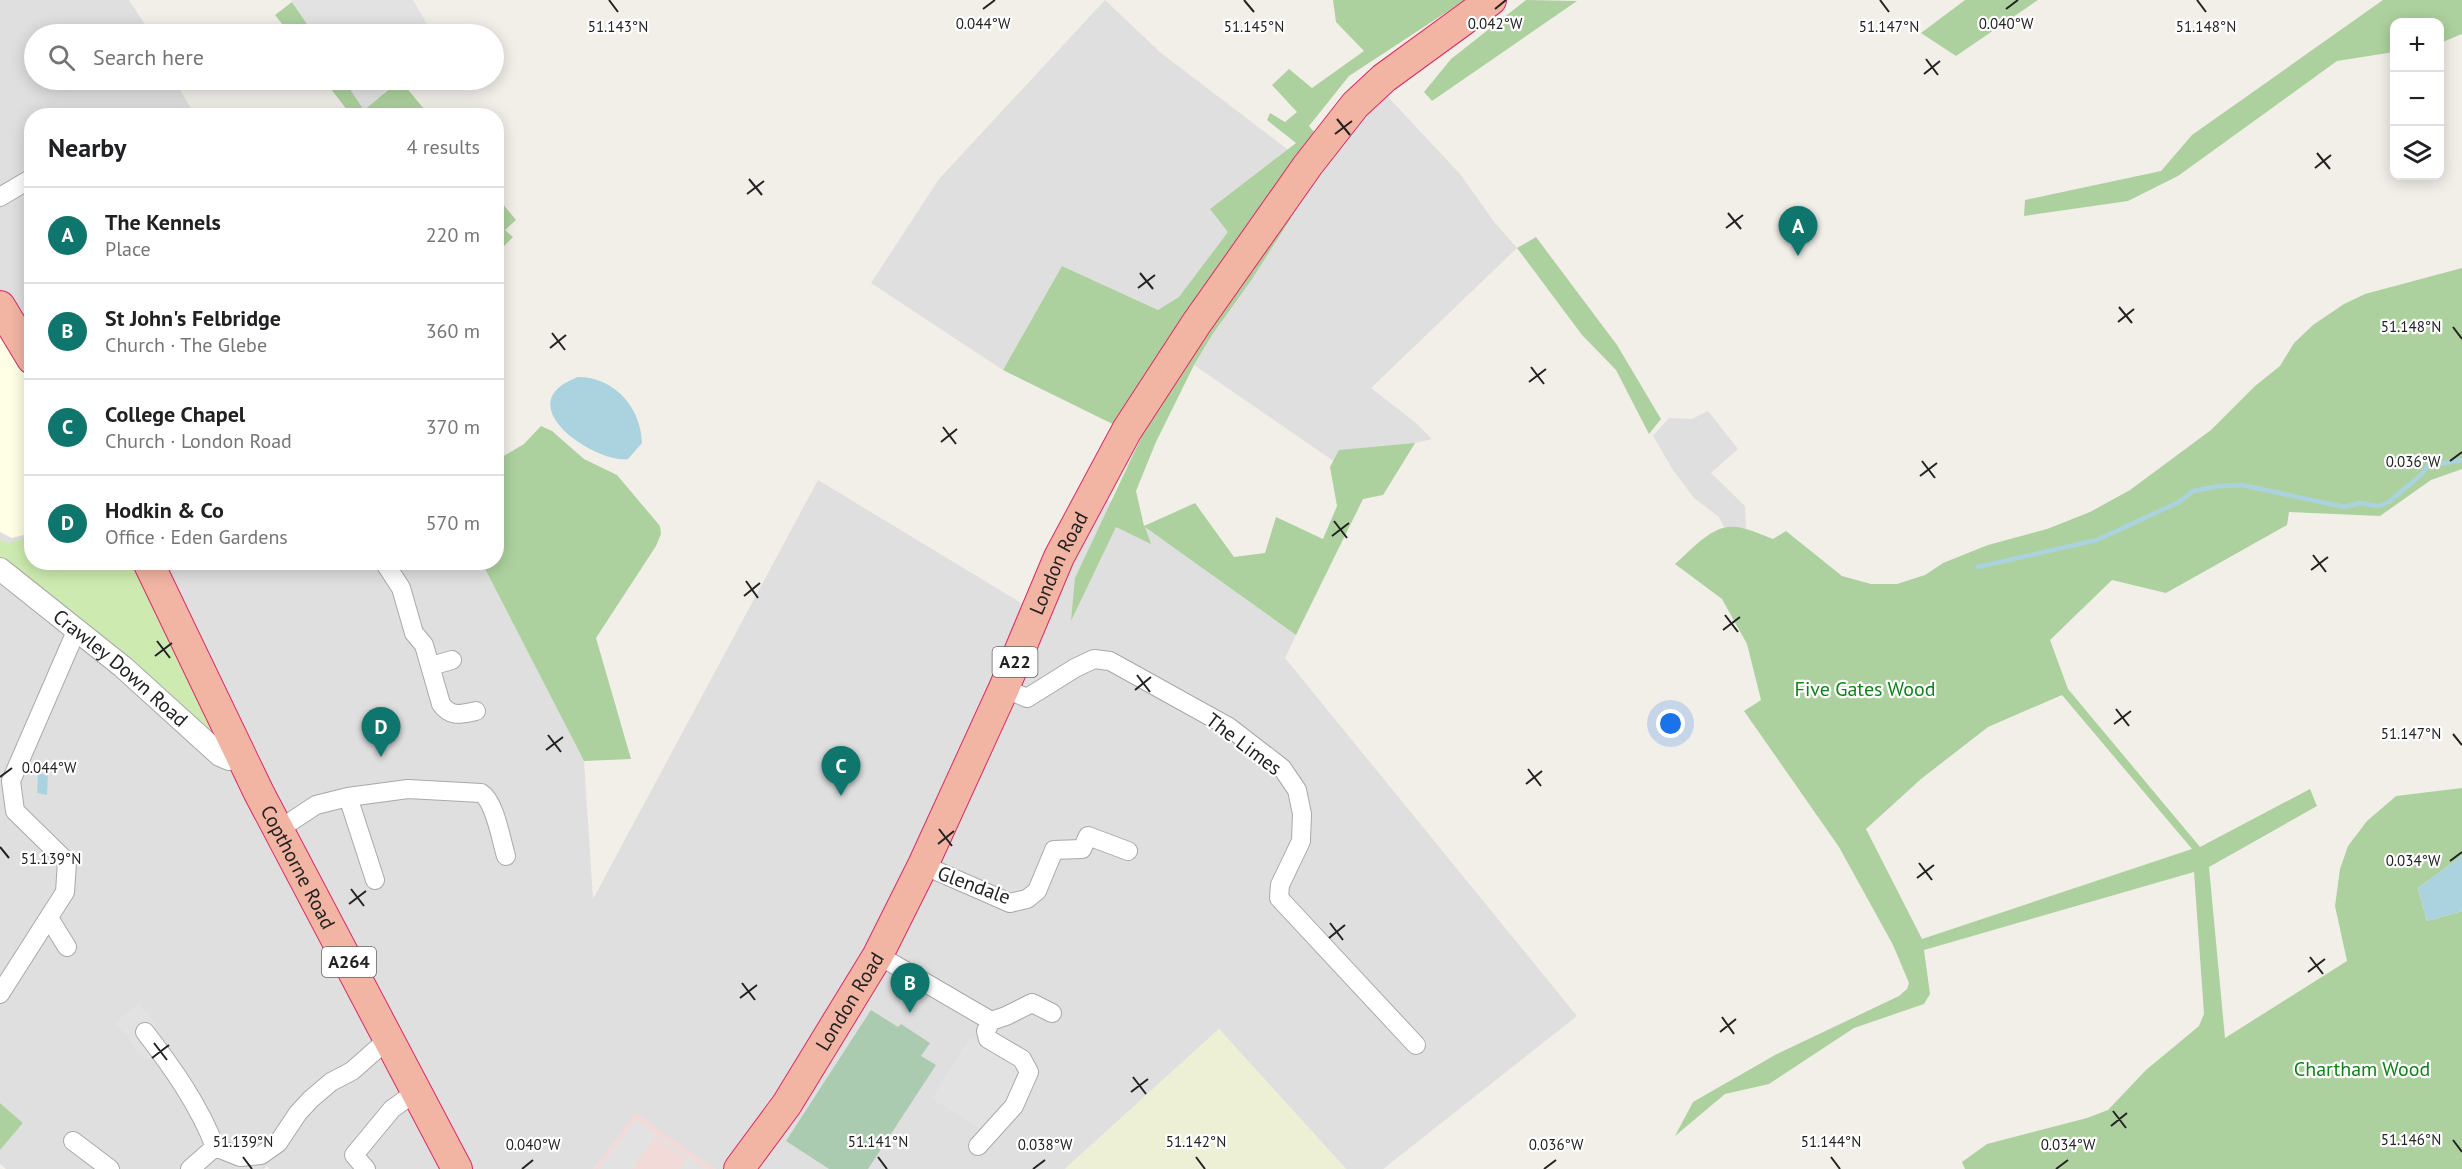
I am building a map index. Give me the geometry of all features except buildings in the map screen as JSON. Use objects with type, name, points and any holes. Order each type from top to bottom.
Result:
[{"type":"highway","name":"London Road","points":[[739,1169],[787,1104],[878,955],[923,866],[1004,688],[1059,557],[1127,430],[1196,324],[1308,165],[1354,105],[1376,84],[1491,0]]},
{"type":"highway","points":[[0,306],[24,345]]},
{"type":"highway","name":"Copthorne Road","points":[[152,570],[278,830],[457,1169]]},
{"type":"street","points":[[0,197],[24,183]]},
{"type":"street","name":"Crawley Down Road","points":[[0,569],[123,667],[220,755],[229,759],[240,755]]},
{"type":"street","points":[[389,570],[401,588],[414,633],[424,645],[441,704],[446,711],[455,715],[476,711]]},
{"type":"street","points":[[0,994],[64,892],[67,862],[15,811],[12,781],[76,629]]},
{"type":"street","name":"The Limes","points":[[1004,688],[1027,698],[1074,668],[1094,659],[1110,661],[1228,727],[1282,768],[1298,790],[1302,823],[1301,841],[1280,885],[1279,898],[1416,1045]]},
{"type":"street","points":[[431,666],[452,660]]},
{"type":"street","points":[[278,830],[316,805],[348,797],[408,789],[481,793],[488,797],[506,856]]},
{"type":"street","points":[[348,797],[375,880]]},
{"type":"street","name":"Glendale","points":[[923,866],[1010,903],[1027,899],[1037,891],[1054,850],[1082,849],[1088,836],[1128,851]]},
{"type":"street","points":[[49,918],[67,946]]},
{"type":"street","points":[[878,955],[991,1021]]},
{"type":"street","points":[[978,1146],[1014,1106],[1029,1072],[1022,1059],[988,1039],[986,1031],[991,1021],[1032,1003],[1052,1013]]},
{"type":"street","points":[[145,1032],[169,1064],[200,1114],[214,1147],[240,1157],[261,1155],[278,1143],[298,1113],[311,1099],[331,1082],[352,1071],[378,1048],[391,1041]]},
{"type":"street","points":[[366,1169],[354,1155],[392,1109],[417,1091]]},
{"type":"street","points":[[73,1141],[110,1169]]},
{"type":"street","points":[[190,1169],[214,1147]]},
{"type":"shaded area","points":[[0,0],[129,0],[145,24],[24,24],[24,90],[180,90],[191,108],[24,108],[24,570],[486,570],[584,761],[593,899],[818,480],[1036,612],[1095,490],[1296,635],[1285,658],[1577,1016],[1383,1169],[1346,1169],[1219,1029],[1065,1169],[715,1169],[636,1114],[593,1169],[269,1169],[267,1166],[264,1169],[6,1169],[0,1164],[0,1150],[23,1123],[0,1103]]},
{"type":"shaded area","points":[[291,0],[413,0],[427,24],[307,24]]},
{"type":"shaded area","points":[[1105,0],[1161,53],[1308,165],[1376,84],[1460,174],[1495,223],[1517,248],[1371,388],[1416,423],[1432,439],[1415,443],[1383,495],[1194,365],[1211,335],[1062,266],[1003,370],[871,283],[939,179]]},
{"type":"shaded area","points":[[351,90],[387,90],[366,108],[363,108]]},
{"type":"shaded area","points":[[0,306],[24,347],[24,535],[12,538],[0,532]]},
{"type":"shaded area","points":[[1708,411],[1738,449],[1711,473],[1745,506],[1746,529],[1724,527],[1719,517],[1694,498],[1673,470],[1653,436],[1669,418],[1692,419]]},
{"type":"shaded area","points":[[139,1003],[156,1024],[145,1032],[160,1050],[146,1061],[115,1022]]},
{"type":"shaded area","points":[[871,1010],[898,1027],[901,1024],[930,1043],[921,1056],[936,1065],[868,1169],[829,1169],[786,1141]]},
{"type":"shaded area","points":[[1219,1029],[1346,1169],[1065,1169]]},
{"type":"shaded area","points":[[970,1037],[1016,1065],[1022,1074],[1009,1104],[984,1131],[932,1099]]},
{"type":"shaded area","points":[[636,1113],[715,1169],[593,1169]]},
{"type":"shaded area","points":[[636,1120],[706,1169],[679,1169],[686,1159],[655,1137],[632,1169],[598,1169]]},
{"type":"green space","points":[[1333,0],[1465,0],[1349,76],[1309,126],[1315,133],[1275,195],[1291,218],[1252,279],[1212,335],[1194,365],[1156,442],[1136,491],[1144,526],[1195,503],[1234,557],[1265,553],[1276,517],[1323,539],[1337,506],[1330,467],[1339,450],[1415,443],[1383,495],[1363,499],[1296,635],[1145,527],[1151,544],[1116,527],[1071,621],[1075,578],[1141,438],[1003,370],[1062,266],[1158,310],[1179,297],[1228,232],[1210,209],[1296,143],[1267,120],[1270,113],[1285,122],[1297,112],[1272,85],[1289,69],[1312,88],[1364,51],[1336,22]]},
{"type":"green space","points":[[1526,0],[1577,1],[1432,101],[1424,92],[1451,59]]},
{"type":"green space","points":[[1965,0],[2038,0],[1956,56],[1921,33]]},
{"type":"green space","points":[[2383,0],[2462,0],[2462,34],[2444,41],[2444,18],[2390,18],[2390,53],[2337,61],[2178,176],[2128,201],[2024,216],[2025,200],[2161,171],[2192,135]]},
{"type":"green space","points":[[292,2],[307,24],[282,24],[275,15]]},
{"type":"green space","points":[[332,90],[351,90],[363,108],[346,108]]},
{"type":"green space","points":[[388,90],[408,90],[423,108],[366,108]]},
{"type":"green space","points":[[504,205],[516,220],[505,230],[513,237],[504,246]]},
{"type":"green space","points":[[1536,237],[1617,345],[1661,419],[1649,434],[1616,370],[1582,335],[1517,248]]},
{"type":"green space","points":[[2462,268],[2462,469],[2431,480],[2380,516],[2289,512],[2287,525],[2166,593],[2112,580],[2050,640],[2068,689],[2200,847],[2310,789],[2317,806],[2209,867],[2225,1038],[2347,961],[2335,906],[2340,869],[2348,846],[2367,821],[2396,796],[2462,788],[2462,856],[2418,888],[2427,921],[2462,911],[2462,1169],[1965,1169],[1962,1162],[1987,1144],[2087,1118],[2108,1110],[2146,1070],[2199,1026],[2204,1014],[2194,872],[1924,950],[1930,994],[1924,1004],[1854,1028],[1769,1084],[1725,1094],[1675,1136],[1693,1102],[1775,1055],[1899,996],[1907,989],[1909,983],[1893,945],[1839,847],[1744,711],[1761,700],[1747,644],[1722,599],[1675,564],[1716,530],[1729,527],[1742,528],[1773,539],[1786,531],[1842,576],[1871,584],[1897,584],[1925,575],[1943,563],[1988,545],[2047,529],[2090,512],[2130,490],[2211,430],[2255,386],[2280,366],[2294,343],[2313,325],[2344,304],[2365,294]],"holes":[[[2062,695],[2192,849],[1922,939],[1866,829],[1921,779],[1988,727]]]},
{"type":"green space","points":[[541,426],[552,431],[584,459],[617,475],[660,526],[661,534],[656,546],[596,638],[631,759],[584,761],[486,570],[504,570],[504,456],[524,444]]},
{"type":"green space","points":[[24,538],[24,570],[140,570],[221,731],[214,740],[125,660],[0,557],[0,540],[9,543]]},
{"type":"green space","points":[[0,1103],[23,1123],[0,1150]]},
{"type":"water","points":[[578,377],[591,378],[614,388],[631,406],[637,418],[642,443],[628,459],[614,458],[596,452],[564,430],[553,416],[551,402],[558,388]]},
{"type":"water","points":[[38,774],[48,774],[47,795],[37,793]]},
{"type":"water","points":[[2462,856],[2462,911],[2427,921],[2418,888]]},
{"type":"waterway","points":[[1978,567],[2097,540],[2179,502],[2193,491],[2219,486],[2242,485],[2344,507],[2360,503],[2379,506],[2389,502],[2423,473],[2427,466],[2462,460]]},
{"type":"place","name":"The Kennels","points":[[1798,256]]},
{"type":"place","name":"Hodkin & Co","points":[[381,757]]},
{"type":"place","name":"College Chapel","points":[[841,796]]},
{"type":"place","name":"St John's Felbridge","points":[[910,1013]]},
{"type":"park label","name":"Five Gates Wood","points":[[1865,689]]},
{"type":"park label","name":"Chartham Wood","points":[[2362,1069]]}]
